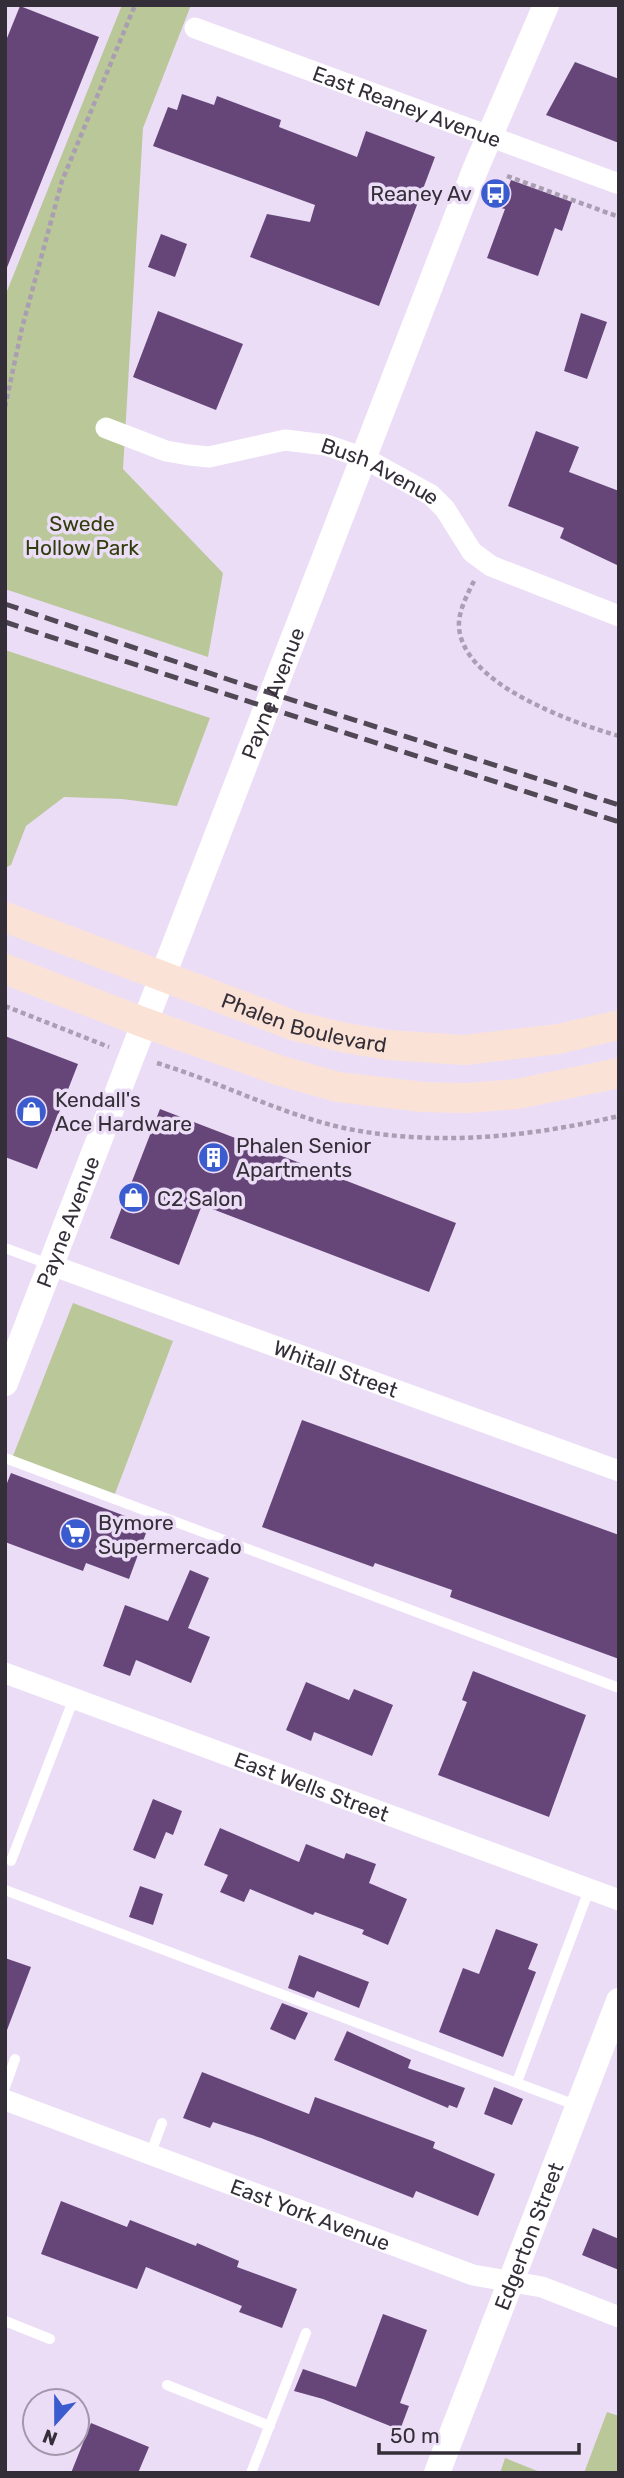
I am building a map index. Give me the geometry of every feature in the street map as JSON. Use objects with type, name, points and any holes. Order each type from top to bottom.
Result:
[{"type":"main road","name":"Phalen Boulevard","points":[[5,917],[295,1026],[388,1045],[464,1050],[558,1040],[619,1025]]},
{"type":"main road","points":[[5,969],[145,1023],[311,1080],[377,1093],[467,1098],[517,1094],[619,1073]]},
{"type":"street","name":"Payne Avenue","points":[[5,1383],[489,136],[546,5]]},
{"type":"street","name":"East Reaney Avenue","points":[[195,28],[619,184]]},
{"type":"street","name":"Bush Avenue","points":[[106,429],[166,451],[189,455],[220,455],[285,440],[326,445],[364,458],[431,495],[445,509],[472,552],[483,560],[514,577],[619,616]]},
{"type":"street","name":"Whitall Street","points":[[51,1265],[619,1471]]},
{"type":"street","name":"East Wells Street","points":[[5,1673],[619,1900]]},
{"type":"street","name":"Edgerton Street","points":[[437,2473],[578,2106],[614,2027],[619,2001]]},
{"type":"street","name":"East York Avenue","points":[[5,2100],[473,2275],[542,2287],[619,2316]]},
{"type":"lane","points":[[5,1248],[51,1265]]},
{"type":"lane","points":[[5,1458],[619,1688]]},
{"type":"lane","points":[[10,1861],[74,1698]]},
{"type":"lane","points":[[5,1890],[578,2106]]},
{"type":"lane","points":[[517,2082],[589,1890]]},
{"type":"lane","points":[[5,2087],[15,2059]]},
{"type":"lane","points":[[150,2155],[162,2123]]},
{"type":"lane","points":[[5,2321],[50,2339]]},
{"type":"lane","points":[[251,2473],[306,2333]]},
{"type":"lane","points":[[167,2385],[270,2426]]},
{"type":"path","points":[[5,407],[22,328],[62,181],[135,5]]},
{"type":"path","points":[[507,176],[619,217]]},
{"type":"path","points":[[483,560],[459,622],[462,638],[473,660],[520,697],[573,723],[619,736]]},
{"type":"green space","name":"Swede Hollow Park","points":[[122,5],[191,5],[143,128],[123,469],[223,573],[208,657],[5,589],[5,296]]},
{"type":"green space","points":[[5,650],[210,718],[177,806],[122,799],[64,797],[26,826],[11,865],[5,868]]},
{"type":"green space","points":[[73,1303],[173,1341],[113,1499],[11,1461]]},
{"type":"green space","points":[[607,2412],[619,2416],[619,2473],[584,2473]]},
{"type":"green space","points":[[505,2458],[540,2472],[540,2473],[500,2473]]},
{"type":"building","points":[[20,6],[99,37],[6,270],[5,43]]},
{"type":"building","points":[[575,62],[619,79],[619,143],[546,115]]},
{"type":"building","points":[[182,94],[214,105],[217,96],[281,120],[279,127],[357,157],[366,131],[435,157],[379,306],[250,257],[267,214],[310,222],[315,205],[153,146],[168,107],[177,110]]},
{"type":"building","points":[[511,180],[572,202],[562,231],[555,228],[538,276],[487,258],[505,209],[501,208]]},
{"type":"building","points":[[161,234],[187,244],[175,277],[148,267]]},
{"type":"building","points":[[158,311],[243,344],[216,410],[133,377]]},
{"type":"building","points":[[581,313],[607,322],[587,379],[564,371]]},
{"type":"building","points":[[536,431],[579,447],[569,472],[619,491],[619,566],[560,538],[564,528],[508,506]]},
{"type":"building","name":"Kendall's Ace Hardware","points":[[5,1036],[78,1064],[37,1169],[5,1157]]},
{"type":"building","name":"Phalen Senior Apartments","points":[[160,1109],[456,1223],[429,1292],[202,1205],[179,1265],[110,1238]]},
{"type":"building","points":[[302,1420],[619,1535],[619,1659],[450,1597],[452,1590],[375,1563],[373,1567],[262,1527]]},
{"type":"building","name":"Bymore Supermercado","points":[[11,1473],[149,1525],[129,1579],[86,1563],[83,1571],[5,1542],[5,1488]]},
{"type":"building","points":[[190,1570],[209,1578],[188,1628],[210,1637],[191,1683],[136,1660],[130,1676],[103,1666],[125,1605],[168,1621]]},
{"type":"building","points":[[473,1671],[586,1715],[549,1817],[438,1775],[467,1702],[462,1700]]},
{"type":"building","points":[[306,1682],[349,1700],[354,1689],[393,1705],[372,1756],[314,1732],[311,1741],[286,1730]]},
{"type":"building","points":[[153,1799],[182,1811],[173,1835],[166,1832],[155,1859],[133,1850]]},
{"type":"building","points":[[220,1828],[299,1862],[306,1844],[344,1859],[346,1853],[376,1864],[369,1883],[407,1899],[388,1945],[362,1934],[364,1930],[315,1912],[313,1915],[250,1889],[244,1902],[220,1892],[228,1875],[204,1865]]},
{"type":"building","points":[[140,1886],[163,1894],[153,1925],[129,1917]]},
{"type":"building","points":[[496,1929],[538,1944],[528,1969],[536,1972],[503,2057],[439,2032],[463,1968],[479,1974]]},
{"type":"building","points":[[299,1955],[369,1982],[359,2008],[317,1991],[314,1998],[288,1988]]},
{"type":"building","points":[[5,1958],[31,1967],[7,2030],[5,2029]]},
{"type":"building","points":[[282,2003],[308,2013],[295,2040],[270,2029]]},
{"type":"building","points":[[347,2031],[411,2060],[408,2068],[465,2088],[457,2108],[449,2105],[448,2108],[334,2060]]},
{"type":"building","points":[[202,2072],[309,2114],[315,2097],[435,2142],[433,2148],[495,2174],[478,2216],[416,2191],[413,2198],[213,2122],[210,2128],[183,2118]]},
{"type":"building","points":[[494,2087],[523,2099],[512,2125],[484,2114]]},
{"type":"building","points":[[61,2201],[127,2227],[130,2220],[196,2246],[197,2243],[239,2261],[237,2267],[297,2289],[282,2328],[239,2312],[242,2306],[146,2267],[137,2289],[41,2254]]},
{"type":"building","points":[[593,2228],[619,2239],[619,2270],[582,2255]]},
{"type":"building","points":[[383,2314],[427,2330],[400,2403],[409,2406],[400,2430],[323,2399],[294,2391],[303,2369],[356,2387]]},
{"type":"building","points":[[91,2423],[149,2447],[138,2473],[71,2473],[77,2457],[91,2457]]},
{"type":"railway","points":[[5,604],[227,679],[619,805]]},
{"type":"railway","points":[[5,622],[619,822]]},
{"type":"place","name":"Reaney Av","points":[[495,193]]},
{"type":"place","name":"Kendall's Ace Hardware","points":[[32,1111]]},
{"type":"place","name":"Phalen Senior Apartments","points":[[213,1157]]},
{"type":"place","name":"C2 Salon","points":[[134,1198]]},
{"type":"place","name":"Bymore Supermercado","points":[[75,1534]]}]
